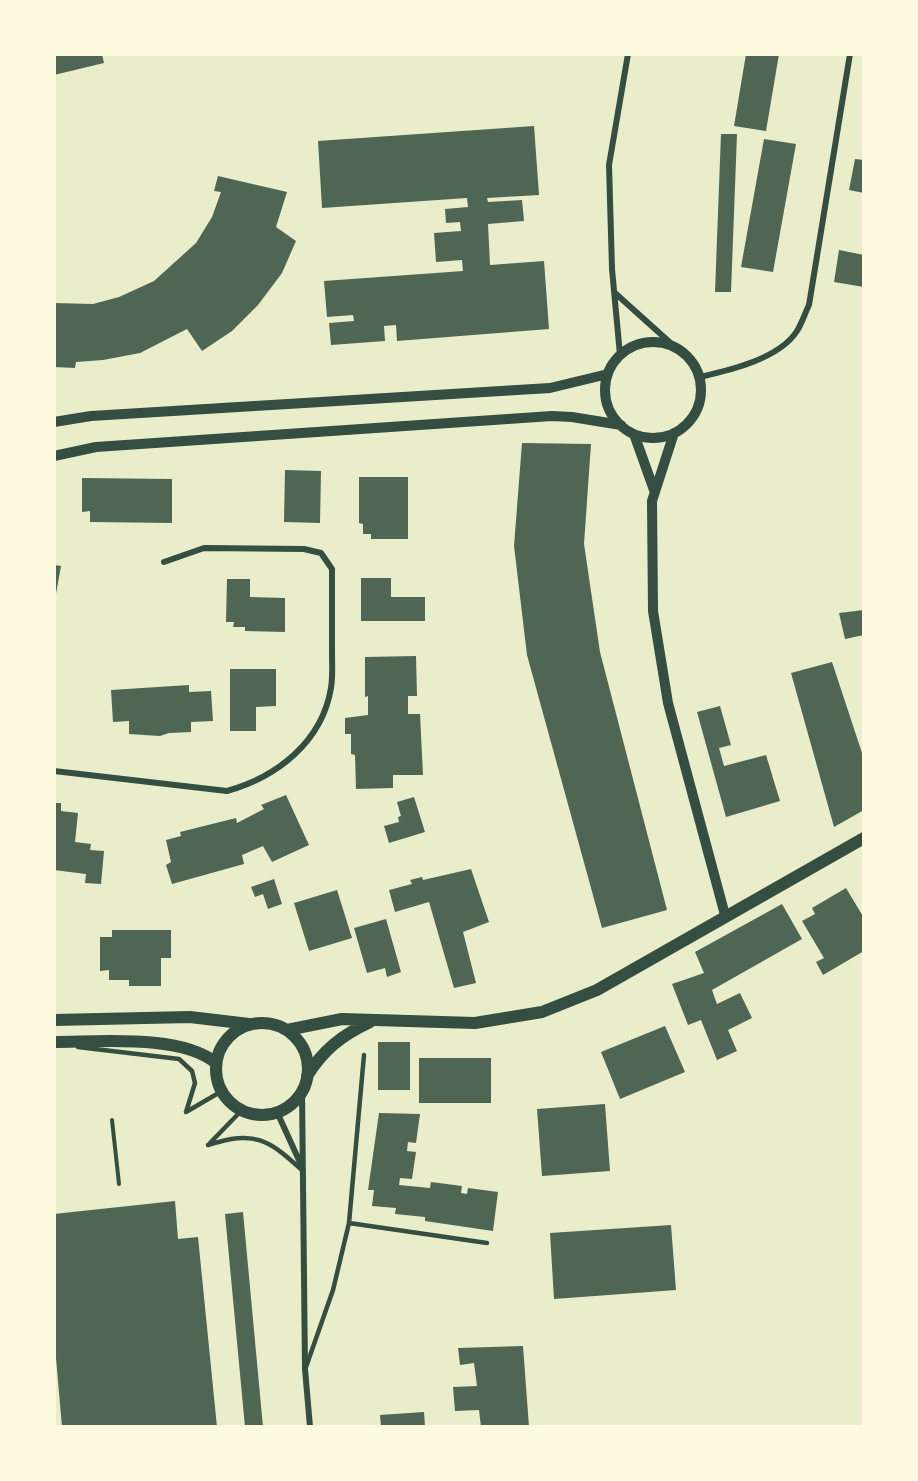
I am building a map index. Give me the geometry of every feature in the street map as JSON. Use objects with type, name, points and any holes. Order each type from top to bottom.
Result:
[{"type":"main road","points":[[286,1030],[342,1019],[476,1023],[542,1012],[597,990],[724,915],[864,838]]},
{"type":"main road","points":[[54,1020],[190,1017],[250,1024],[266,1023],[286,1030],[303,1050],[307,1076]]},
{"type":"main road","points":[[250,1024],[228,1038],[216,1063],[217,1080],[222,1091],[242,1110],[257,1114],[277,1112],[294,1101],[320,1056],[333,1043],[374,1020]]},
{"type":"main road","points":[[54,1043],[174,1044],[205,1054],[216,1063]]},
{"type":"street","points":[[620,355],[614,293],[609,165],[613,130],[628,54]]},
{"type":"street","points":[[700,377],[737,368],[770,354],[796,333],[809,305],[850,54]]},
{"type":"street","points":[[614,293],[686,355],[700,377],[701,394],[697,410],[688,423],[674,433],[647,437],[634,434],[621,425],[607,402],[608,374],[620,355],[632,346],[646,342],[675,347]]},
{"type":"street","points":[[54,422],[91,416],[550,388],[608,374]]},
{"type":"street","points":[[54,456],[96,447],[552,416],[621,425]]},
{"type":"street","points":[[674,433],[654,490],[653,610],[668,703],[724,915]]},
{"type":"street","points":[[634,434],[654,490]]},
{"type":"street","points":[[54,771],[227,790],[248,785],[276,771],[302,749],[319,723],[332,688],[332,568],[321,553],[304,549],[204,548],[164,562]]},
{"type":"street","points":[[302,1090],[305,1369],[310,1427]]},
{"type":"street","points":[[277,1112],[304,1172]]},
{"type":"lane","points":[[54,1043],[179,1059],[192,1071],[195,1083],[186,1112],[222,1091]]},
{"type":"lane","points":[[305,1369],[333,1290],[349,1223],[364,1055]]},
{"type":"lane","points":[[242,1110],[208,1145],[243,1136],[261,1138],[279,1149],[304,1172]]},
{"type":"lane","points":[[349,1223],[487,1243]]},
{"type":"path","points":[[112,1120],[119,1184]]},
{"type":"building","points":[[54,54],[102,54],[104,63],[54,75]]},
{"type":"building","points":[[746,54],[779,54],[766,131],[734,126]]},
{"type":"building","points":[[534,126],[539,195],[487,198],[488,202],[522,200],[524,221],[488,224],[490,265],[544,261],[549,329],[397,341],[396,325],[384,326],[385,341],[331,345],[329,323],[354,321],[353,315],[327,317],[324,281],[463,271],[462,260],[436,262],[434,233],[461,231],[460,222],[446,223],[445,209],[468,207],[467,198],[322,208],[318,141]]},
{"type":"building","points":[[721,134],[737,134],[731,292],[715,292]]},
{"type":"building","points":[[764,139],[796,144],[773,272],[741,267]]},
{"type":"building","points":[[855,159],[864,160],[864,193],[849,190]]},
{"type":"building","points":[[218,176],[287,192],[276,227],[296,241],[282,273],[258,305],[232,331],[202,351],[187,329],[140,353],[76,362],[75,368],[54,367],[54,303],[93,304],[119,297],[154,281],[196,243],[212,217],[221,192],[214,191]]},
{"type":"building","points":[[839,250],[864,255],[864,287],[834,282]]},
{"type":"building","points":[[522,443],[591,444],[584,544],[600,652],[667,910],[602,928],[527,655],[514,546]]},
{"type":"building","points":[[285,470],[321,471],[320,523],[284,522]]},
{"type":"building","points":[[359,477],[408,477],[408,539],[371,539],[371,534],[363,534],[363,524],[359,523]]},
{"type":"building","points":[[82,478],[172,479],[172,523],[90,522],[90,511],[82,512]]},
{"type":"building","points":[[54,565],[61,566],[55,599],[54,599]]},
{"type":"building","points":[[361,578],[391,578],[391,597],[425,597],[425,621],[361,621]]},
{"type":"building","points":[[227,579],[250,579],[250,597],[285,598],[285,632],[245,631],[245,627],[233,627],[234,622],[226,622]]},
{"type":"building","points":[[864,610],[864,635],[845,639],[839,613]]},
{"type":"building","points":[[416,656],[417,696],[408,696],[408,714],[420,714],[423,775],[393,775],[393,788],[356,789],[355,755],[351,754],[351,734],[345,734],[345,718],[368,715],[368,696],[365,697],[365,657]]},
{"type":"building","points":[[832,662],[864,759],[864,810],[834,827],[791,673]]},
{"type":"building","points":[[230,669],[276,669],[276,706],[256,707],[256,731],[230,731]]},
{"type":"building","points":[[189,685],[189,692],[211,691],[213,721],[191,722],[191,732],[169,733],[160,736],[129,734],[129,721],[113,722],[111,690]]},
{"type":"building","points":[[720,706],[731,745],[719,748],[724,766],[766,755],[780,801],[726,817],[697,712]]},
{"type":"building","points":[[286,795],[309,845],[272,862],[263,846],[242,855],[244,864],[172,884],[166,865],[171,862],[166,840],[181,836],[180,832],[236,818],[237,823],[264,809],[261,805]]},
{"type":"building","points":[[414,797],[425,832],[389,843],[384,826],[399,822],[398,817],[401,816],[397,802]]},
{"type":"building","points":[[54,803],[61,803],[61,811],[78,813],[75,842],[91,844],[90,850],[104,851],[101,884],[85,883],[86,874],[54,870]]},
{"type":"building","points":[[471,869],[489,922],[463,932],[476,983],[454,988],[429,902],[395,912],[389,890],[412,884],[410,880],[422,877],[423,880]]},
{"type":"building","points":[[274,879],[282,904],[268,909],[263,894],[255,897],[251,887]]},
{"type":"building","points":[[846,888],[864,918],[864,951],[823,975],[816,962],[824,958],[802,921],[815,914],[812,908]]},
{"type":"building","points":[[337,890],[352,938],[309,951],[294,903]]},
{"type":"building","points":[[782,904],[802,939],[712,990],[717,1004],[740,993],[752,1018],[728,1030],[737,1051],[717,1060],[701,1020],[688,1025],[672,984],[704,973],[695,952]]},
{"type":"building","points":[[386,919],[401,972],[387,977],[385,968],[367,973],[354,928]]},
{"type":"building","points":[[112,930],[171,930],[171,958],[161,958],[161,986],[129,986],[129,980],[109,980],[109,970],[100,971],[100,937],[112,937]]},
{"type":"building","points":[[665,1026],[685,1072],[620,1099],[601,1052]]},
{"type":"building","points":[[378,1042],[410,1042],[410,1090],[378,1090]]},
{"type":"building","points":[[419,1058],[491,1058],[491,1103],[419,1103]]},
{"type":"building","points":[[605,1104],[610,1171],[542,1176],[537,1109]]},
{"type":"building","points":[[379,1113],[420,1114],[416,1143],[408,1142],[407,1151],[416,1152],[412,1179],[400,1178],[399,1185],[430,1188],[431,1182],[462,1186],[461,1193],[467,1194],[468,1188],[498,1192],[493,1231],[425,1221],[425,1217],[395,1214],[396,1208],[372,1206],[374,1190],[368,1190]]},
{"type":"building","points":[[175,1201],[178,1239],[198,1237],[217,1427],[62,1427],[54,1335],[54,1214]]},
{"type":"building","points":[[243,1212],[263,1427],[245,1427],[225,1214]]},
{"type":"building","points":[[671,1225],[676,1290],[554,1299],[550,1233]]},
{"type":"building","points":[[523,1346],[529,1427],[481,1427],[479,1410],[455,1411],[453,1387],[477,1386],[474,1363],[460,1365],[458,1348]]},
{"type":"building","points":[[424,1412],[425,1427],[381,1427],[380,1415]]}]
